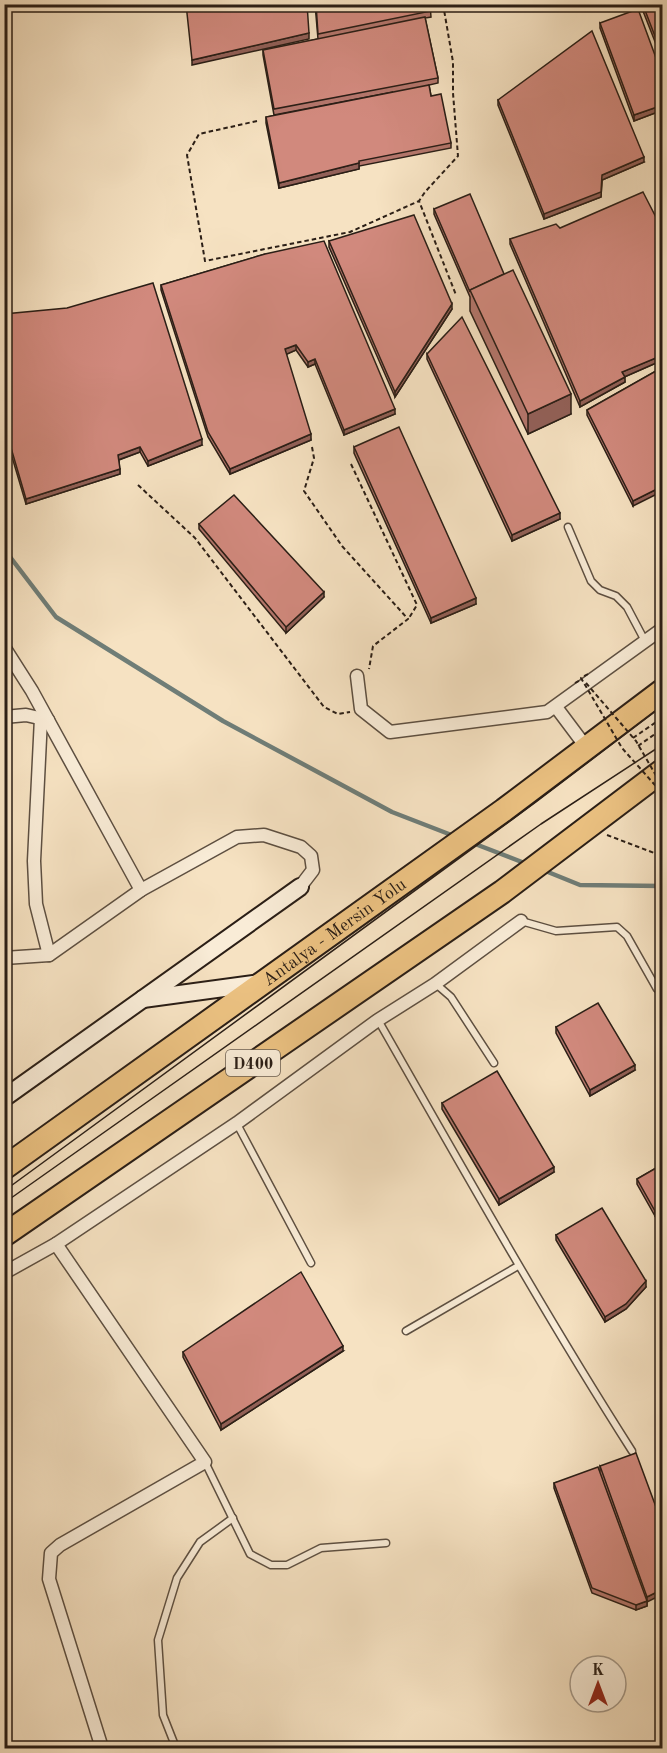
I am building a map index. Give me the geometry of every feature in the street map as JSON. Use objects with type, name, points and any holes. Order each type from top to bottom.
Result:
[{"type":"highway","name":"Antalya - Mersin Yolu","points":[[4,1168],[504,810],[663,691]]},
{"type":"highway","name":"D400","points":[[8,1235],[502,892],[663,771]]},
{"type":"street","points":[[357,676],[362,709],[390,732],[547,712],[663,629]]},
{"type":"street","points":[[4,647],[141,890]]},
{"type":"street","points":[[556,707],[586,747]]},
{"type":"street","points":[[4,717],[26,715],[44,719]]},
{"type":"street","points":[[44,719],[34,861],[36,904],[49,955]]},
{"type":"street","points":[[4,958],[49,955],[141,890],[237,837],[264,835],[301,847],[311,856],[313,870],[300,887],[4,1098]]},
{"type":"street","points":[[4,1273],[57,1244],[237,1123],[378,1020],[435,984],[521,921]]},
{"type":"street","points":[[141,999],[264,982]]},
{"type":"street","points":[[57,1244],[205,1462],[60,1545],[51,1553],[49,1579],[102,1749]]},
{"type":"lane","points":[[568,527],[591,581],[600,590],[616,596],[627,607],[646,642]]},
{"type":"lane","points":[[521,921],[556,931],[616,927],[627,936],[657,989]]},
{"type":"lane","points":[[435,984],[451,997],[494,1063]]},
{"type":"lane","points":[[378,1020],[518,1266],[576,1364],[632,1450]]},
{"type":"lane","points":[[237,1123],[311,1263]]},
{"type":"lane","points":[[406,1331],[518,1266]]},
{"type":"lane","points":[[205,1462],[250,1554],[271,1564],[287,1565],[321,1548],[386,1543]]},
{"type":"lane","points":[[176,1749],[163,1715],[158,1641],[177,1578],[200,1542],[232,1518]]},
{"type":"path","points":[[257,121],[200,134],[187,155],[204,261],[350,231],[419,201],[424,192],[458,156],[453,62],[443,4]]},
{"type":"path","points":[[419,201],[456,295]]},
{"type":"path","points":[[312,447],[314,458],[304,491],[342,546],[408,619]]},
{"type":"path","points":[[351,464],[417,605],[408,619],[373,646],[370,668],[357,676]]},
{"type":"path","points":[[138,485],[195,538],[324,707],[338,714],[362,709]]},
{"type":"path","points":[[575,683],[588,674]]},
{"type":"path","points":[[581,678],[633,738],[663,786]]},
{"type":"path","points":[[581,678],[622,748],[663,794],[656,801],[663,807]]},
{"type":"path","points":[[633,738],[663,718]]},
{"type":"path","points":[[638,746],[663,729]]},
{"type":"path","points":[[581,834],[663,856]]},
{"type":"building","points":[[186,4],[307,4],[309,33],[192,60]]},
{"type":"building","points":[[316,4],[430,4],[431,11],[318,34]]},
{"type":"building","points":[[663,4],[663,57],[643,5]]},
{"type":"building","points":[[638,9],[663,77],[663,105],[634,115],[600,23]]},
{"type":"building","points":[[425,17],[438,78],[274,109],[263,50]]},
{"type":"building","points":[[592,31],[644,157],[602,175],[601,192],[544,214],[498,100]]},
{"type":"building","points":[[429,85],[431,96],[441,94],[451,143],[359,161],[359,163],[279,183],[266,117]]},
{"type":"building","points":[[643,192],[663,231],[663,355],[622,372],[625,377],[580,401],[510,239],[556,224],[560,228]]},
{"type":"building","points":[[470,194],[504,274],[470,292],[434,209]]},
{"type":"building","points":[[414,215],[452,304],[395,392],[329,241]]},
{"type":"building","points":[[324,241],[395,409],[344,430],[315,359],[308,362],[296,345],[285,349],[311,434],[230,469],[208,432],[161,285],[265,254]]},
{"type":"building","points":[[513,270],[571,394],[528,414],[470,290]]},
{"type":"building","points":[[153,283],[202,439],[148,461],[140,447],[118,455],[120,469],[26,499],[4,424],[4,314],[67,308]]},
{"type":"building","points":[[462,317],[560,513],[512,535],[427,354]]},
{"type":"building","points":[[663,367],[663,486],[633,501],[587,410]]},
{"type":"building","points":[[399,427],[476,598],[431,618],[354,447]]},
{"type":"building","points":[[234,495],[324,592],[286,627],[199,524]]},
{"type":"building","points":[[598,1003],[635,1065],[590,1090],[556,1027]]},
{"type":"building","points":[[497,1071],[554,1167],[499,1199],[442,1103]]},
{"type":"building","points":[[663,1164],[663,1207],[655,1211],[637,1179]]},
{"type":"building","points":[[602,1208],[646,1281],[626,1304],[605,1317],[556,1235]]},
{"type":"building","points":[[301,1272],[343,1346],[221,1424],[183,1352]]},
{"type":"building","points":[[636,1453],[663,1526],[663,1589],[647,1597],[600,1466]]},
{"type":"building","points":[[598,1467],[647,1601],[636,1605],[592,1588],[554,1483]]},
{"type":"waterway","points":[[4,549],[56,617],[223,721],[392,812],[454,836]]},
{"type":"waterway","points":[[470,842],[527,864]]},
{"type":"waterway","points":[[543,870],[580,885],[662,886]]},
{"type":"tram line","points":[[4,1191],[536,802],[662,706]]},
{"type":"tram line","points":[[4,1203],[541,824],[662,745]]}]
